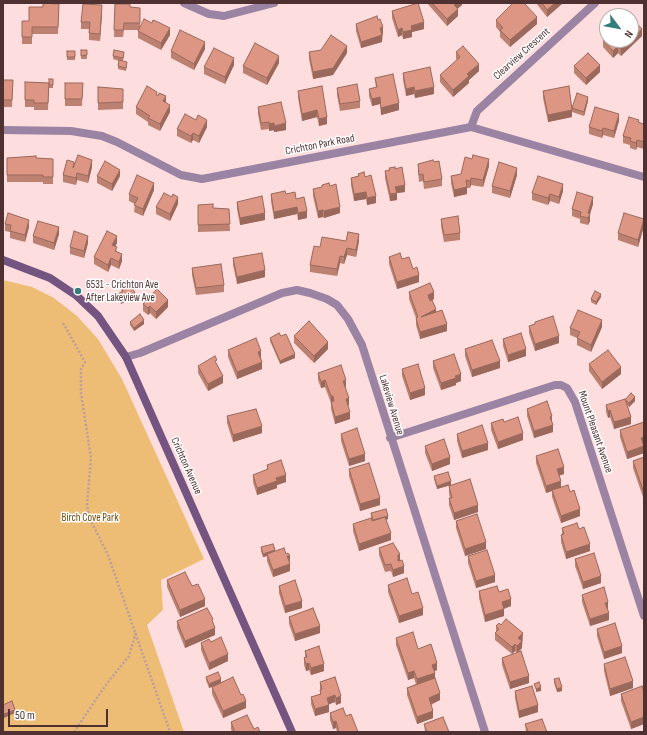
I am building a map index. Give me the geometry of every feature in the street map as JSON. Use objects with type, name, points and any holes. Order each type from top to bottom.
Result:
[{"type":"street","points":[[184,3],[209,14],[224,16],[274,3]]},
{"type":"street","name":"Clearview Crescent","points":[[471,127],[477,111],[596,3]]},
{"type":"street","name":"Crichton Park Road","points":[[3,130],[71,131],[102,136],[117,142],[180,175],[202,179],[471,127],[644,177]]},
{"type":"street","name":"Crichton Avenue","points":[[3,260],[50,278],[77,296],[98,316],[126,357],[292,732]]},
{"type":"street","name":"Lakeview Avenue","points":[[126,357],[140,353],[267,298],[297,290],[327,299],[337,305],[348,319],[362,345],[390,438],[485,732]]},
{"type":"street","name":"Mount Pleasant Avenue","points":[[390,438],[555,385],[561,385],[567,388],[575,402],[644,616]]},
{"type":"path","points":[[63,323],[85,362],[81,370],[81,393],[91,458],[87,504],[89,516],[108,555],[136,631],[170,732]]},
{"type":"path","points":[[74,732],[105,686],[128,656],[136,631]]},
{"type":"green space","name":"Birch Cove Park","points":[[3,280],[32,287],[54,298],[77,316],[98,339],[122,379],[204,559],[161,580],[163,610],[147,625],[184,732],[3,732]]},
{"type":"building","points":[[43,3],[59,4],[58,27],[32,27],[32,37],[22,37],[22,21],[29,21],[29,7],[43,7]]},
{"type":"building","points":[[418,3],[424,22],[411,26],[412,30],[403,32],[402,28],[398,30],[392,11]]},
{"type":"building","points":[[432,3],[456,3],[454,5],[458,9],[447,19]]},
{"type":"building","points":[[513,3],[524,3],[537,17],[510,40],[500,30],[503,28],[496,20]]},
{"type":"building","points":[[542,3],[555,3],[547,10]]},
{"type":"building","points":[[83,4],[102,5],[100,34],[89,33],[90,22],[81,22]]},
{"type":"building","points":[[115,4],[130,4],[130,7],[140,8],[140,23],[124,23],[123,30],[114,30]]},
{"type":"building","points":[[377,16],[383,27],[380,28],[382,35],[361,42],[356,24]]},
{"type":"building","points":[[144,19],[152,23],[153,20],[170,28],[161,43],[138,31]]},
{"type":"building","points":[[180,30],[205,42],[194,64],[171,51]]},
{"type":"building","points":[[331,35],[347,46],[333,68],[313,72],[309,52],[321,50]]},
{"type":"building","points":[[255,43],[279,56],[267,78],[243,66]]},
{"type":"building","points":[[463,46],[479,64],[467,74],[469,76],[453,90],[440,75],[460,57],[456,52]]},
{"type":"building","points":[[214,48],[234,58],[225,77],[204,67]]},
{"type":"building","points":[[81,50],[87,50],[87,55],[81,56]]},
{"type":"building","points":[[114,50],[124,52],[123,58],[113,56]]},
{"type":"building","points":[[67,51],[75,51],[75,57],[67,57]]},
{"type":"building","points":[[588,53],[600,65],[586,78],[574,66]]},
{"type":"building","points":[[119,60],[127,62],[126,68],[118,66]]},
{"type":"building","points":[[430,67],[434,87],[415,91],[414,87],[406,89],[403,73]]},
{"type":"building","points":[[393,74],[399,103],[381,108],[380,97],[372,99],[369,89],[377,87],[375,78]]},
{"type":"building","points":[[49,79],[53,79],[53,85],[49,85]]},
{"type":"building","points":[[3,80],[13,80],[12,100],[3,100]]},
{"type":"building","points":[[25,82],[49,83],[48,103],[34,103],[34,100],[25,100]]},
{"type":"building","points":[[65,83],[83,83],[82,99],[65,99]]},
{"type":"building","points":[[357,84],[360,101],[340,104],[337,88]]},
{"type":"building","points":[[147,86],[157,92],[156,95],[158,96],[159,93],[166,96],[163,101],[170,105],[160,124],[148,118],[150,116],[136,107]]},
{"type":"building","points":[[322,86],[327,117],[319,119],[317,110],[302,114],[298,91]]},
{"type":"building","points":[[569,86],[572,110],[548,115],[543,91]]},
{"type":"building","points":[[98,87],[123,89],[123,102],[98,103]]},
{"type":"building","points":[[577,93],[588,97],[584,112],[572,108]]},
{"type":"building","points":[[281,102],[286,123],[274,126],[274,123],[261,123],[258,107]]},
{"type":"building","points":[[595,107],[619,114],[614,131],[603,128],[602,131],[589,127]]},
{"type":"building","points":[[185,114],[196,120],[198,115],[207,120],[199,136],[193,133],[191,136],[177,129]]},
{"type":"building","points":[[629,117],[639,120],[638,122],[643,124],[644,122],[644,142],[637,140],[636,143],[630,141],[631,138],[623,136]]},
{"type":"building","points":[[78,155],[92,160],[88,176],[77,173],[76,178],[63,175],[67,160],[74,162],[73,168]]},
{"type":"building","points":[[473,155],[489,159],[483,180],[471,178],[470,181],[466,180],[467,187],[454,190],[451,176],[461,174],[465,157],[472,159]]},
{"type":"building","points":[[36,156],[36,158],[53,159],[53,177],[43,177],[43,175],[7,175],[7,158]]},
{"type":"building","points":[[433,160],[434,162],[439,161],[442,179],[424,182],[423,174],[419,175],[418,164]]},
{"type":"building","points":[[105,161],[120,170],[112,184],[97,176]]},
{"type":"building","points":[[499,162],[517,168],[510,191],[492,186]]},
{"type":"building","points":[[395,167],[395,169],[402,167],[405,185],[395,187],[397,193],[390,194],[385,171],[390,170],[389,168]]},
{"type":"building","points":[[364,172],[365,177],[371,175],[376,196],[367,198],[366,192],[354,194],[351,178],[359,176],[358,174]]},
{"type":"building","points":[[137,175],[154,183],[143,209],[134,205],[138,198],[129,194]]},
{"type":"building","points":[[538,176],[563,184],[559,197],[550,194],[548,198],[532,193]]},
{"type":"building","points":[[329,183],[330,186],[336,184],[340,207],[318,211],[313,189],[322,187],[322,185]]},
{"type":"building","points":[[285,191],[286,194],[295,192],[296,199],[304,197],[307,211],[298,213],[297,207],[274,212],[271,194]]},
{"type":"building","points":[[577,192],[593,197],[588,218],[580,216],[581,212],[572,209]]},
{"type":"building","points":[[164,193],[172,197],[173,194],[178,197],[170,214],[156,207]]},
{"type":"building","points":[[262,196],[265,213],[240,218],[237,202]]},
{"type":"building","points":[[213,204],[213,208],[229,209],[230,224],[198,225],[198,205]]},
{"type":"building","points":[[8,213],[29,220],[25,235],[10,231],[11,225],[5,224]]},
{"type":"building","points":[[624,213],[644,219],[638,240],[618,233]]},
{"type":"building","points":[[458,216],[460,233],[444,235],[441,219]]},
{"type":"building","points":[[38,221],[59,227],[54,243],[33,236]]},
{"type":"building","points":[[74,231],[88,236],[84,251],[70,247]]},
{"type":"building","points":[[107,231],[117,236],[112,245],[117,247],[115,251],[122,254],[119,262],[111,258],[108,265],[94,257]]},
{"type":"building","points":[[348,232],[359,234],[356,250],[347,248],[344,257],[340,256],[337,269],[310,265],[314,246],[320,247],[322,237],[346,241]]},
{"type":"building","points":[[262,253],[265,270],[237,277],[233,258]]},
{"type":"building","points":[[400,253],[402,259],[409,257],[413,269],[417,267],[419,275],[397,282],[389,257]]},
{"type":"building","points":[[221,264],[224,285],[196,288],[192,268]]},
{"type":"building","points":[[128,280],[135,293],[121,300],[118,294],[123,291],[120,285]]},
{"type":"building","points":[[430,283],[434,292],[428,295],[430,301],[432,300],[436,309],[421,317],[442,310],[447,324],[420,332],[416,318],[418,317],[409,292]]},
{"type":"building","points":[[157,289],[168,300],[156,312],[150,306],[148,308],[143,304]]},
{"type":"building","points":[[595,291],[601,294],[596,302],[591,299]]},
{"type":"building","points":[[578,310],[602,320],[591,345],[577,338],[580,332],[570,328]]},
{"type":"building","points":[[140,314],[144,320],[134,328],[130,322]]},
{"type":"building","points":[[553,316],[559,336],[535,344],[529,326],[535,324],[535,322]]},
{"type":"building","points":[[309,321],[328,342],[314,356],[294,336]]},
{"type":"building","points":[[279,333],[281,336],[286,334],[295,354],[280,361],[270,338]]},
{"type":"building","points":[[521,333],[526,349],[508,355],[503,339]]},
{"type":"building","points":[[256,338],[261,351],[258,352],[262,362],[237,372],[228,350]]},
{"type":"building","points":[[492,340],[500,361],[472,370],[465,349]]},
{"type":"building","points":[[608,350],[621,367],[602,382],[589,364]]},
{"type":"building","points":[[454,354],[461,374],[455,376],[456,378],[441,383],[433,361]]},
{"type":"building","points":[[215,356],[217,360],[215,361],[223,376],[208,384],[198,366]]},
{"type":"building","points":[[418,364],[425,388],[410,393],[402,369]]},
{"type":"building","points":[[341,365],[346,380],[343,381],[349,398],[346,399],[350,412],[335,417],[331,402],[334,401],[333,396],[331,396],[325,380],[321,382],[318,373]]},
{"type":"building","points":[[631,393],[635,397],[629,403],[625,400]]},
{"type":"building","points":[[625,399],[631,417],[614,422],[610,410],[608,411],[606,405]]},
{"type":"building","points":[[547,401],[552,416],[550,417],[553,425],[534,431],[527,409]]},
{"type":"building","points":[[256,409],[262,426],[233,435],[227,416]]},
{"type":"building","points":[[518,417],[523,433],[498,442],[491,423],[503,419],[504,422]]},
{"type":"building","points":[[644,422],[644,437],[641,438],[644,446],[627,452],[620,430]]},
{"type":"building","points":[[482,425],[488,443],[462,451],[457,434]]},
{"type":"building","points":[[357,428],[365,454],[349,459],[341,434]]},
{"type":"building","points":[[444,439],[450,457],[432,464],[425,446]]},
{"type":"building","points":[[558,449],[564,467],[557,469],[561,481],[546,486],[536,456]]},
{"type":"building","points":[[644,457],[644,489],[643,490],[633,461]]},
{"type":"building","points":[[281,460],[286,475],[276,478],[277,481],[257,488],[253,475],[268,469],[267,465]]},
{"type":"building","points":[[369,463],[380,498],[360,504],[349,469]]},
{"type":"building","points":[[448,472],[451,481],[437,486],[434,476]]},
{"type":"building","points":[[470,479],[478,505],[454,513],[449,498],[452,498],[449,486]]},
{"type":"building","points":[[568,485],[570,492],[574,490],[580,509],[561,516],[552,490]]},
{"type":"building","points":[[386,509],[388,516],[373,520],[371,513]]},
{"type":"building","points":[[477,514],[486,542],[465,549],[456,521]]},
{"type":"building","points":[[385,517],[391,533],[359,544],[353,524],[371,518],[372,521]]},
{"type":"building","points":[[577,523],[579,529],[584,527],[590,544],[566,552],[561,535],[564,534],[562,528]]},
{"type":"building","points":[[393,543],[400,554],[398,555],[398,561],[402,560],[404,566],[393,570],[391,564],[385,565],[379,548]]},
{"type":"building","points":[[273,544],[275,550],[263,554],[261,547]]},
{"type":"building","points":[[284,548],[286,554],[288,553],[290,556],[287,556],[290,564],[273,570],[267,554]]},
{"type":"building","points":[[487,550],[495,575],[476,581],[468,556]]},
{"type":"building","points":[[594,553],[601,576],[583,582],[575,559]]},
{"type":"building","points":[[185,572],[192,586],[198,584],[205,599],[180,610],[167,580]]},
{"type":"building","points":[[407,578],[412,594],[418,592],[423,608],[399,616],[388,585]]},
{"type":"building","points":[[295,580],[302,601],[285,606],[279,586]]},
{"type":"building","points":[[497,586],[499,592],[508,589],[511,599],[502,602],[504,609],[485,615],[479,591]]},
{"type":"building","points":[[604,587],[608,602],[605,603],[609,613],[590,619],[582,595]]},
{"type":"building","points":[[207,608],[213,619],[215,628],[185,641],[177,621]]},
{"type":"building","points":[[313,608],[320,626],[295,634],[289,617]]},
{"type":"building","points":[[506,619],[523,633],[518,638],[522,641],[517,646],[515,644],[512,647],[495,633],[499,629],[496,626],[499,623],[501,625]]},
{"type":"building","points":[[615,623],[622,646],[604,652],[597,629]]},
{"type":"building","points":[[413,632],[418,649],[431,644],[437,663],[432,665],[435,673],[417,679],[414,671],[408,673],[396,638]]},
{"type":"building","points":[[221,637],[228,654],[209,663],[201,643],[209,639],[211,642]]},
{"type":"building","points":[[319,646],[324,664],[311,668],[309,663],[306,664],[304,658],[307,657],[305,651]]},
{"type":"building","points":[[521,651],[529,676],[510,682],[502,658]]},
{"type":"building","points":[[625,657],[633,681],[610,689],[604,664]]},
{"type":"building","points":[[218,672],[221,679],[209,684],[206,677]]},
{"type":"building","points":[[233,677],[241,695],[243,694],[246,701],[223,711],[212,687]]},
{"type":"building","points":[[335,677],[341,696],[336,698],[335,695],[327,698],[329,705],[315,709],[311,697],[321,694],[320,690],[322,689],[320,682]]},
{"type":"building","points":[[435,678],[440,693],[429,698],[433,711],[417,717],[407,688]]},
{"type":"building","points":[[559,678],[562,687],[557,689],[554,679]]},
{"type":"building","points":[[539,682],[541,687],[536,689],[534,684]]},
{"type":"building","points":[[532,686],[538,705],[519,711],[515,691]]},
{"type":"building","points":[[642,686],[644,692],[644,717],[631,722],[621,694]]},
{"type":"building","points":[[12,701],[15,710],[4,714],[3,705]]},
{"type":"building","points":[[343,708],[346,716],[351,714],[358,732],[339,732],[336,721],[333,722],[330,713]]},
{"type":"building","points":[[247,715],[254,729],[258,727],[260,732],[235,732],[231,722]]},
{"type":"building","points":[[443,717],[449,732],[427,732],[424,724]]},
{"type":"building","points":[[542,719],[547,732],[526,732],[528,731],[525,724]]},
{"type":"place","name":"6531 - Crichton Ave After Lakeview Ave","points":[[78,291]]}]
